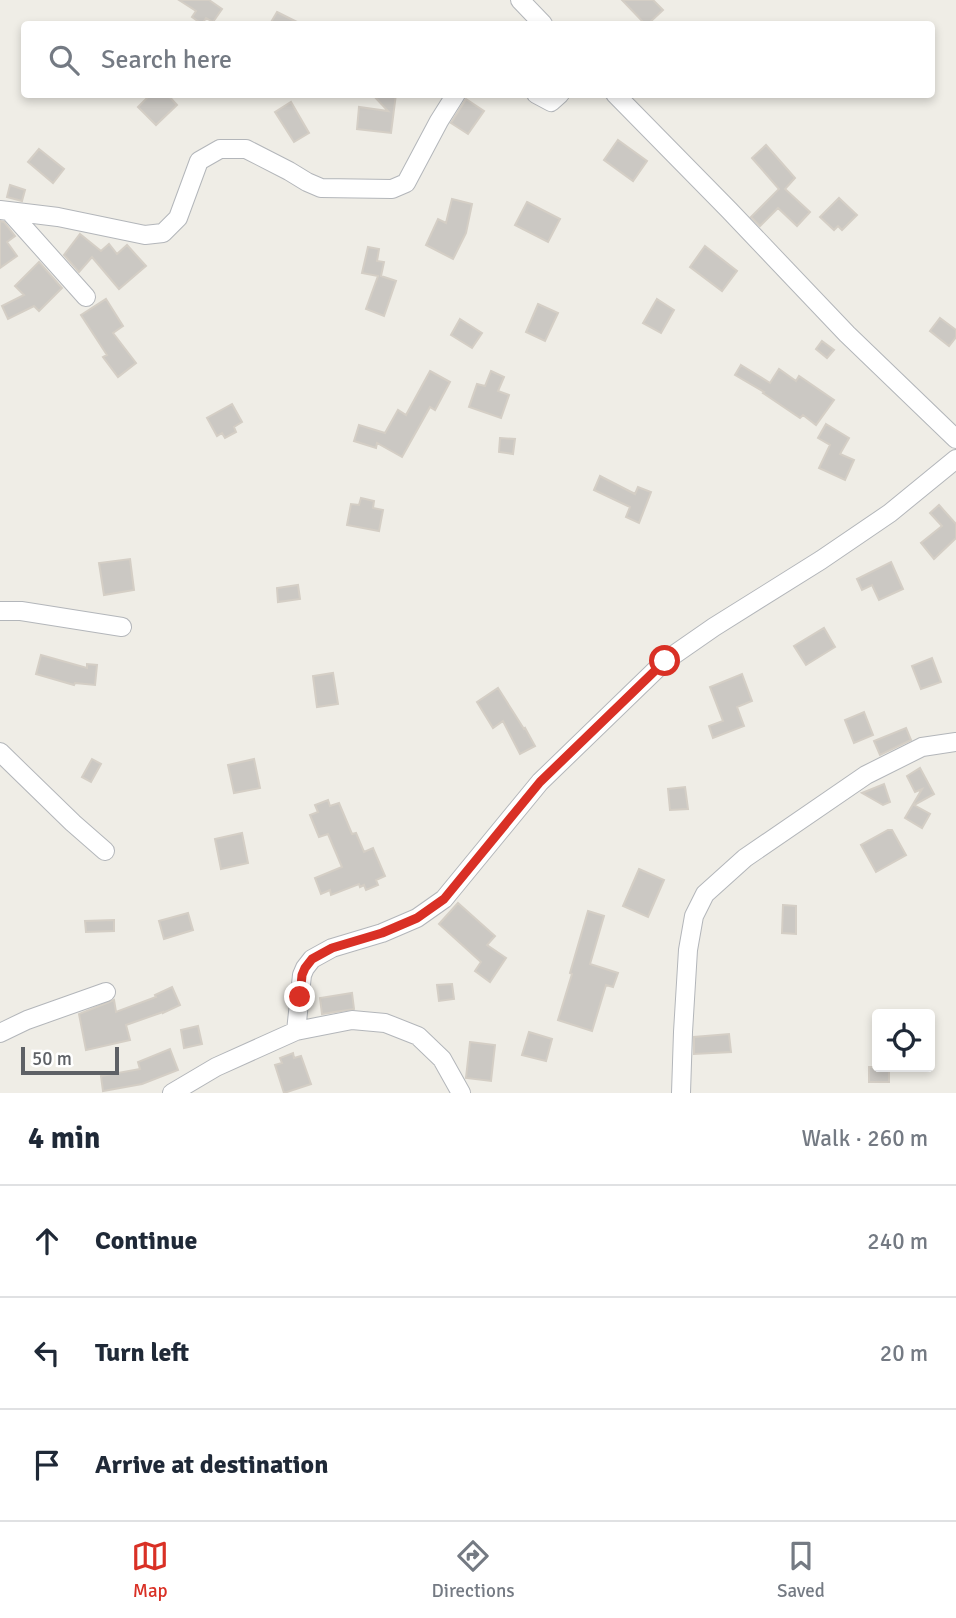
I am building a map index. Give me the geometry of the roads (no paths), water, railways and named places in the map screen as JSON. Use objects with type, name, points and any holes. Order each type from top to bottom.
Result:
[{"type":"street","points":[[520,0],[540,21]]},
{"type":"street","points":[[5,211],[58,217],[145,235],[163,233],[178,218],[200,162],[219,149],[246,149],[321,188],[392,189],[406,183],[453,98]]},
{"type":"street","points":[[619,98],[847,334],[956,439]]},
{"type":"street","points":[[5,211],[86,298]]},
{"type":"street","points":[[296,1031],[302,975],[312,959],[332,948],[382,933],[417,918],[444,899],[540,782],[665,661],[890,513],[956,459]]},
{"type":"street","points":[[0,611],[21,611],[122,627]]},
{"type":"street","points":[[681,1093],[688,950],[694,916],[705,894],[745,858],[866,775],[922,747],[956,742]]},
{"type":"street","points":[[0,752],[105,851]]},
{"type":"street","points":[[0,1033],[27,1020],[106,992]]},
{"type":"street","points":[[172,1093],[216,1068],[296,1031],[352,1020],[385,1023],[418,1035],[442,1059],[461,1093]]}]
